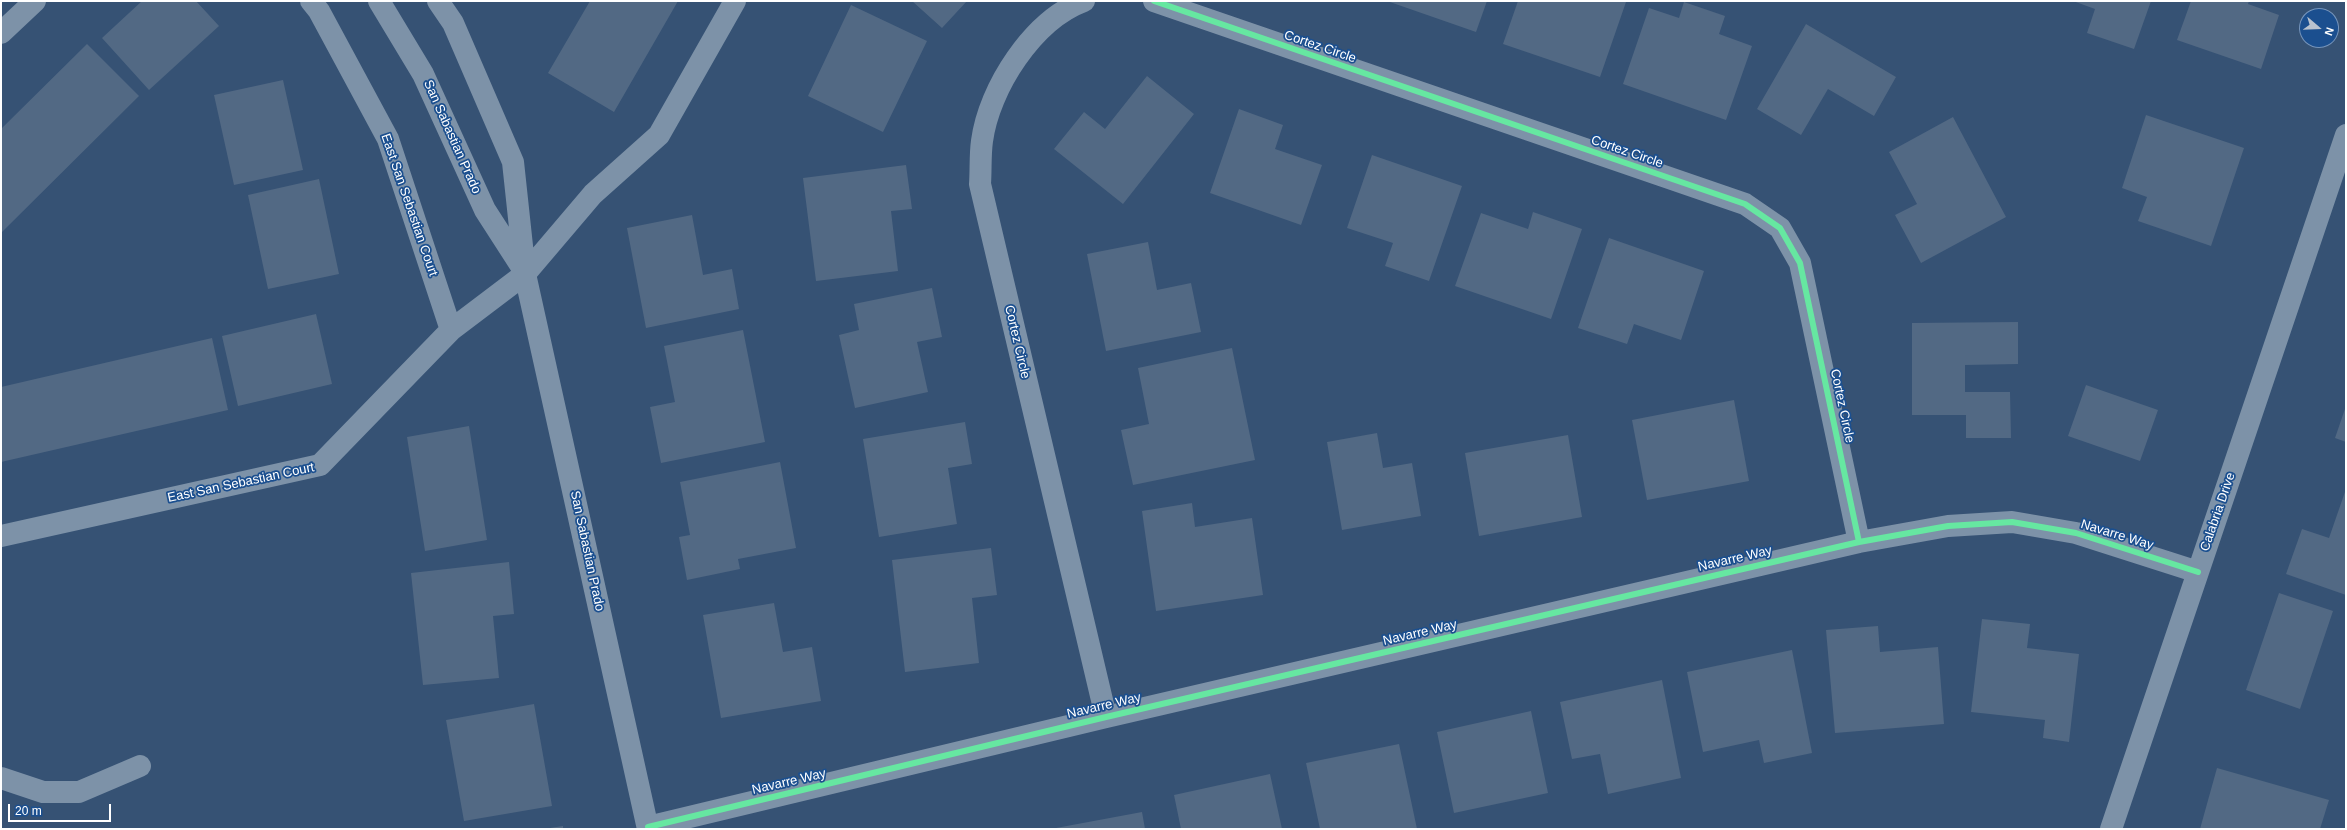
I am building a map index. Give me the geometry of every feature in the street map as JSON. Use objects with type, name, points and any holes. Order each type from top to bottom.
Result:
[{"type":"street","points":[[1,33],[35,1]]},
{"type":"street","name":"East San Sebastian Court","points":[[311,1],[319,11],[388,139],[451,330]]},
{"type":"street","name":"San Sabastian Prado","points":[[378,1],[423,74],[485,210],[526,274]]},
{"type":"street","name":"San Sabastian Prado","points":[[438,1],[453,23],[513,162],[526,274],[648,828]]},
{"type":"street","name":"East San Sebastian Court","points":[[1,536],[320,465],[451,330],[526,274],[593,194],[659,135],[735,1]]},
{"type":"street","name":"Cortez Circle","points":[[1084,1],[1069,7],[1032,38],[997,90],[982,140],[980,184],[1106,717]]},
{"type":"street","name":"Cortez Circle","points":[[1154,1],[1745,204],[1780,228],[1800,263],[1859,542]]},
{"type":"street","name":"Calabria Drive","points":[[2111,829],[2346,135]]},
{"type":"street","name":"Navarre Way","points":[[648,828],[1106,717],[1859,542],[1948,526],[2012,522],[2076,533],[2198,572]]},
{"type":"street","points":[[1,778],[43,792],[79,792],[140,766]]},
{"type":"building","points":[[142,1],[196,1],[219,26],[149,90],[102,38]]},
{"type":"building","points":[[590,1],[678,1],[614,112],[548,73]]},
{"type":"building","points":[[912,1],[967,1],[942,28]]},
{"type":"building","points":[[1387,1],[1487,1],[1476,32]]},
{"type":"building","points":[[1518,1],[1626,2],[1600,77],[1503,44]]},
{"type":"building","points":[[2073,1],[2151,1],[2134,49],[2087,33],[2095,9]]},
{"type":"building","points":[[2191,1],[2249,1],[2248,4],[2279,15],[2261,69],[2177,40]]},
{"type":"building","points":[[1684,2],[1725,16],[1719,34],[1752,46],[1726,120],[1623,84],[1649,8],[1679,18]]},
{"type":"building","points":[[851,5],[927,41],[883,132],[808,96]]},
{"type":"building","points":[[1806,24],[1896,77],[1874,116],[1828,89],[1801,135],[1757,109]]},
{"type":"building","points":[[87,44],[139,96],[1,233],[1,129]]},
{"type":"building","points":[[1147,76],[1194,114],[1123,204],[1054,149],[1084,112],[1105,129]]},
{"type":"building","points":[[283,80],[303,170],[234,185],[214,95]]},
{"type":"building","points":[[1239,109],[1283,125],[1275,149],[1322,165],[1301,225],[1210,193]]},
{"type":"building","points":[[2146,115],[2244,148],[2211,246],[2138,221],[2147,197],[2122,188]]},
{"type":"building","points":[[1953,117],[2006,217],[1921,263],[1895,215],[1917,204],[1889,152]]},
{"type":"building","points":[[1372,155],[1462,186],[1429,281],[1385,266],[1393,243],[1347,228]]},
{"type":"building","points":[[906,165],[912,209],[891,211],[898,271],[816,281],[803,178]]},
{"type":"building","points":[[319,179],[339,274],[268,289],[248,195]]},
{"type":"building","points":[[1533,212],[1582,229],[1551,319],[1455,286],[1481,213],[1528,229]]},
{"type":"building","points":[[692,215],[703,275],[732,269],[739,309],[646,328],[627,228]]},
{"type":"building","points":[[1609,238],[1704,271],[1681,340],[1634,324],[1627,344],[1578,328]]},
{"type":"building","points":[[1148,242],[1157,290],[1191,283],[1201,332],[1106,351],[1087,254]]},
{"type":"building","points":[[932,288],[942,337],[917,342],[928,392],[855,408],[839,335],[859,330],[854,304]]},
{"type":"building","points":[[316,314],[332,384],[238,406],[222,336]]},
{"type":"building","points":[[2018,322],[2018,364],[1965,365],[1965,392],[2010,392],[2011,438],[1966,438],[1966,415],[1912,415],[1912,323]]},
{"type":"building","points":[[743,330],[765,442],[661,463],[650,407],[675,402],[664,346]]},
{"type":"building","points":[[212,338],[228,410],[1,462],[1,387]]},
{"type":"building","points":[[1232,348],[1255,460],[1133,485],[1121,430],[1149,424],[1138,368]]},
{"type":"building","points":[[2086,385],[2158,410],[2140,461],[2068,436]]},
{"type":"building","points":[[1734,400],[1749,481],[1647,500],[1632,420]]},
{"type":"building","points":[[2346,406],[2346,442],[2335,438]]},
{"type":"building","points":[[965,422],[972,464],[948,468],[957,524],[879,537],[863,439]]},
{"type":"building","points":[[469,426],[487,540],[425,551],[407,437]]},
{"type":"building","points":[[1377,433],[1383,468],[1412,463],[1421,516],[1342,530],[1327,442]]},
{"type":"building","points":[[1568,435],[1582,517],[1479,536],[1465,453]]},
{"type":"building","points":[[780,462],[796,548],[738,559],[740,569],[687,580],[679,537],[690,535],[680,482]]},
{"type":"building","points":[[2346,489],[2346,595],[2286,574],[2302,529],[2329,538]]},
{"type":"building","points":[[1192,503],[1195,527],[1252,518],[1263,595],[1156,611],[1142,511]]},
{"type":"building","points":[[991,548],[997,595],[972,598],[979,663],[905,672],[892,560]]},
{"type":"building","points":[[509,562],[514,614],[493,616],[499,678],[423,685],[411,573]]},
{"type":"building","points":[[2279,593],[2333,611],[2300,709],[2246,690]]},
{"type":"building","points":[[774,603],[783,652],[812,647],[821,701],[721,718],[703,615]]},
{"type":"building","points":[[1982,619],[2030,624],[2027,648],[2079,654],[2069,742],[2043,738],[2045,720],[1971,712]]},
{"type":"building","points":[[1878,626],[1880,652],[1938,647],[1944,724],[1835,733],[1826,630]]},
{"type":"building","points":[[1792,650],[1812,753],[1764,763],[1759,740],[1703,752],[1687,672]]},
{"type":"building","points":[[1662,680],[1681,778],[1608,794],[1600,754],[1572,759],[1560,702]]},
{"type":"building","points":[[534,704],[552,806],[464,821],[446,720]]},
{"type":"building","points":[[1531,711],[1548,793],[1454,813],[1437,732]]},
{"type":"building","points":[[1399,744],[1417,829],[1320,829],[1306,763]]},
{"type":"building","points":[[2217,768],[2329,800],[2320,829],[2200,829]]},
{"type":"building","points":[[1270,774],[1282,829],[1181,829],[1174,795]]},
{"type":"building","points":[[1142,812],[1145,829],[1056,829],[1056,828]]},
{"type":"building","points":[[563,826],[563,829],[550,829],[550,828]]},
{"type":"cycle path","points":[[1154,1],[1745,204],[1780,228],[1800,263],[1859,542]]},
{"type":"cycle path","points":[[648,827],[1106,717],[1859,542],[1948,526],[2012,522],[2076,533],[2198,572]]}]
